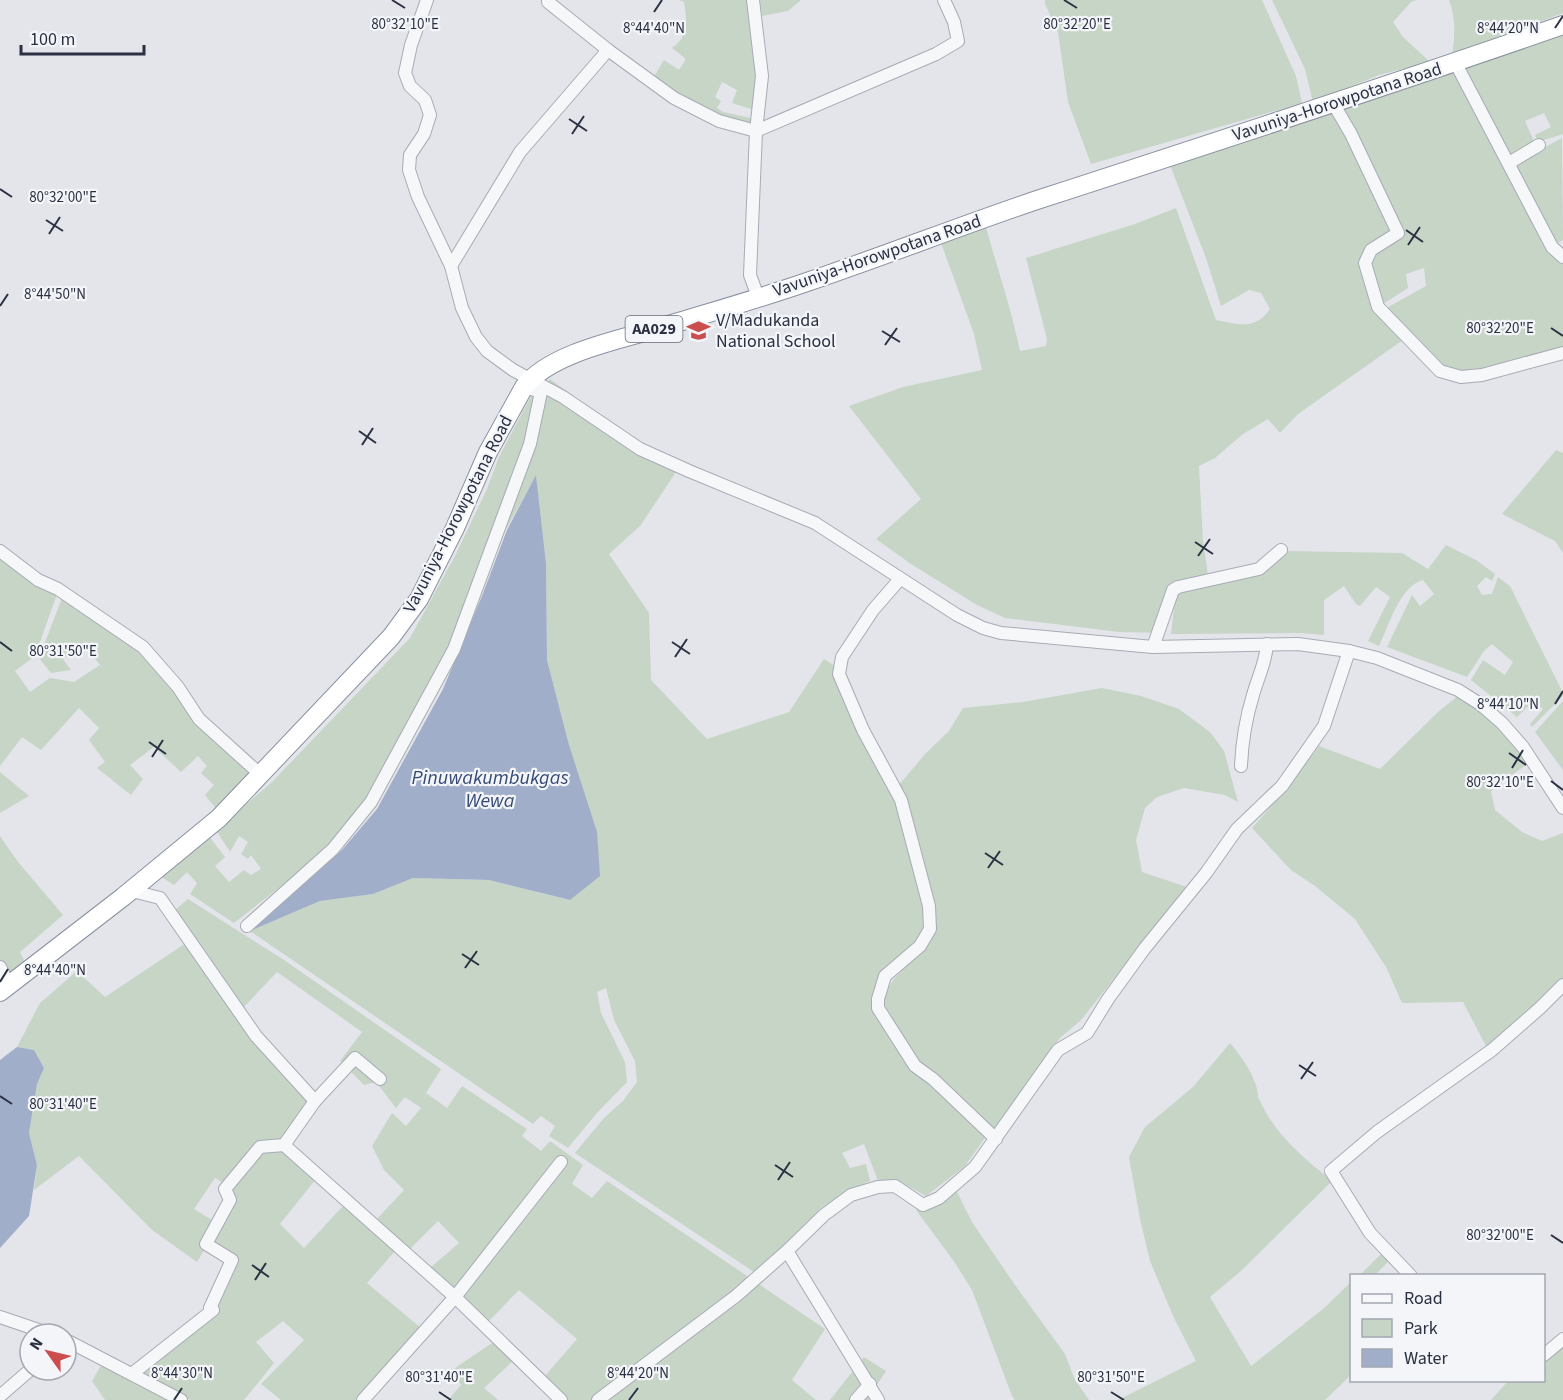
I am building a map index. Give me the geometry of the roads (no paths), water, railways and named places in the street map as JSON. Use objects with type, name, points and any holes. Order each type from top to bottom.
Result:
[{"type":"highway","name":"Vavuniya-Horowpotana Road","points":[[4,988],[132,891],[219,818],[391,637],[419,599],[455,528],[488,452],[527,383],[560,361],[598,345],[806,282],[1034,201],[1563,25]]},
{"type":"street","points":[[247,926],[333,849],[371,802],[454,649],[530,444],[541,392],[487,351],[476,337],[462,308],[451,266],[418,197],[409,170],[410,155],[424,134],[430,115],[425,100],[410,86],[405,73],[411,45],[427,0]]},
{"type":"street","points":[[548,0],[608,50],[674,98],[719,121],[756,131],[936,54],[958,41],[954,22],[944,0]]},
{"type":"street","points":[[753,0],[762,76],[756,131],[750,275],[758,297]]},
{"type":"street","points":[[451,266],[520,152],[608,50]]},
{"type":"street","points":[[1455,62],[1552,247],[1563,256]]},
{"type":"street","points":[[1333,103],[1351,134],[1398,233],[1371,250],[1365,263],[1378,308],[1440,371],[1461,377],[1482,375],[1563,353]]},
{"type":"street","points":[[1509,163],[1539,146]]},
{"type":"street","points":[[527,383],[563,397],[640,449],[815,523],[957,615],[983,628],[1001,633],[1153,647],[1298,644],[1349,651],[1377,658],[1458,690],[1480,704],[1502,723],[1523,747],[1563,808]]},
{"type":"street","points":[[1153,647],[1173,590],[1259,569],[1281,550]]},
{"type":"street","points":[[0,551],[38,580],[58,589],[142,646],[178,687],[199,719],[261,774]]},
{"type":"street","points":[[900,579],[873,610],[842,657],[839,674],[863,730],[901,800],[929,906],[930,929],[920,946],[885,976],[878,999],[878,1008],[915,1066],[933,1079],[996,1139]]},
{"type":"street","points":[[1241,766],[1243,735],[1266,657],[1267,644]]},
{"type":"street","points":[[598,1400],[735,1296],[824,1215],[851,1195],[878,1187],[895,1186],[923,1205],[939,1198],[975,1167],[1058,1050],[1087,1034],[1108,999],[1144,948],[1206,873],[1238,829],[1282,786],[1324,726],[1349,651]]},
{"type":"street","points":[[132,891],[160,898],[256,1036],[315,1101]]},
{"type":"street","points":[[0,968],[4,988]]},
{"type":"street","points":[[1410,1274],[1370,1233],[1331,1171],[1377,1132],[1492,1050],[1563,985]]},
{"type":"street","points":[[284,1145],[315,1101],[355,1058],[380,1079]]},
{"type":"street","points":[[133,1373],[213,1310],[210,1308],[232,1260],[206,1244],[230,1200],[225,1190],[260,1147],[284,1145],[455,1297],[561,1400]]},
{"type":"street","points":[[363,1400],[455,1297],[561,1162]]},
{"type":"street","points":[[787,1251],[878,1400]]},
{"type":"street","points":[[0,1317],[18,1323]]},
{"type":"street","points":[[1545,1354],[1563,1339]]},
{"type":"street","points":[[78,1346],[181,1400]]},
{"type":"street","points":[[0,1396],[18,1380]]},
{"type":"street","points":[[856,1400],[870,1384]]},
{"type":"water","name":"Pinuwakumbukgas Wewa","points":[[536,475],[546,563],[547,660],[569,745],[597,832],[600,876],[570,900],[489,880],[413,878],[373,894],[320,901],[250,931],[342,850],[377,809],[443,689],[507,530]]},
{"type":"water","points":[[17,1047],[34,1050],[44,1068],[37,1084],[29,1133],[37,1165],[29,1216],[0,1248],[0,1060]]},
{"type":"place","name":"V/Madukanda National School","points":[[698,330]]}]
